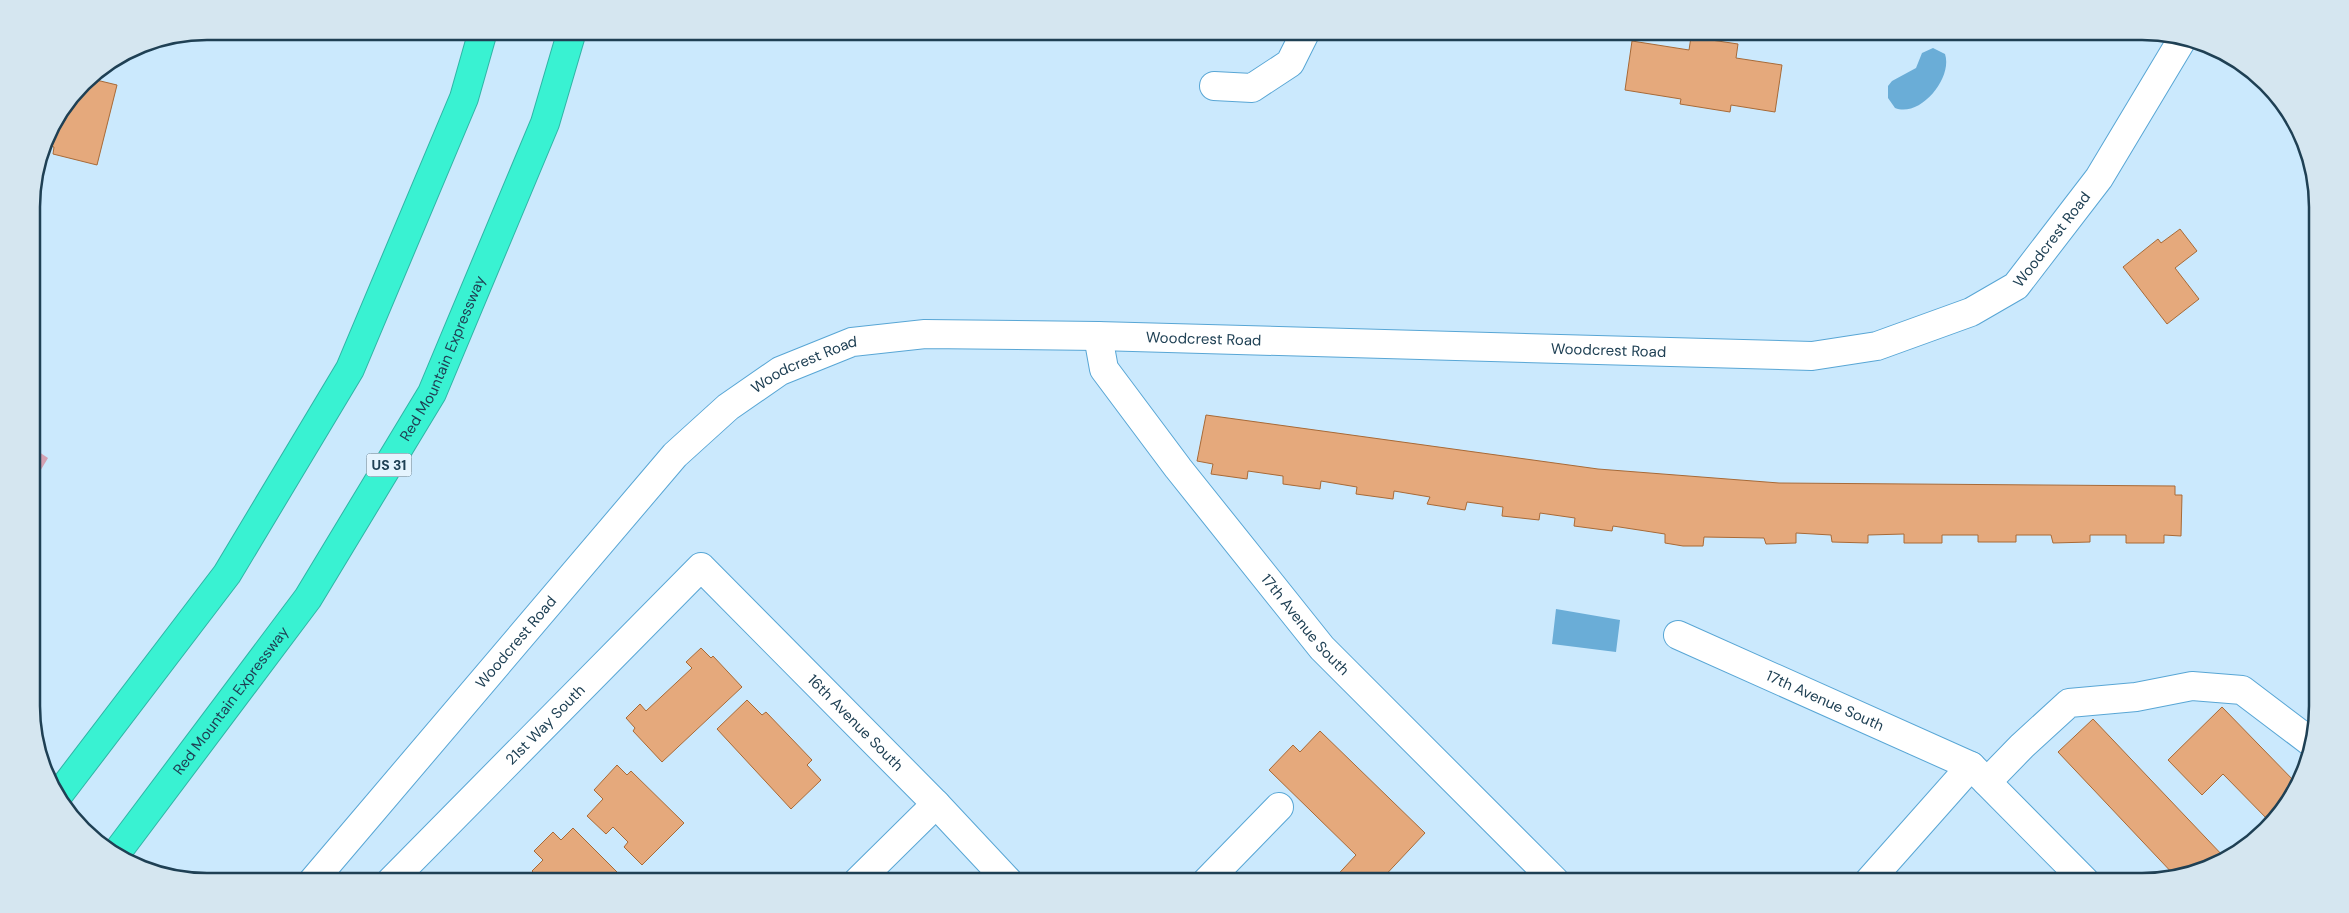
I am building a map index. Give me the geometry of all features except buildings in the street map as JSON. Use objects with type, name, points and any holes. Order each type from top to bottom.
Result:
[{"type":"highway","points":[[63,790],[227,574],[350,369],[464,98],[480,40]]},
{"type":"highway","name":"Red Mountain Expressway","points":[[120,848],[308,598],[432,393],[545,123],[569,40]]},
{"type":"street","points":[[1214,86],[1252,88],[1290,62],[1301,40]]},
{"type":"street","name":"Woodcrest Road","points":[[320,873],[674,455],[736,402],[780,371],[852,342],[925,334],[1098,336],[1812,356],[1877,346],[1972,312],[2016,286],[2099,178],[2179,44]]},
{"type":"street","name":"17th Avenue South","points":[[1098,336],[1104,369],[1178,468],[1322,648],[1546,873]]},
{"type":"street","name":"16th Avenue South","points":[[702,567],[936,804],[1001,873]]},
{"type":"street","name":"21st Way South","points":[[399,873],[702,567]]},
{"type":"street","name":"17th Avenue South","points":[[1678,635],[1979,774],[2076,873]]},
{"type":"street","points":[[1878,873],[1979,774],[2022,746],[2069,703],[2136,697],[2192,686],[2242,690],[2306,738]]},
{"type":"street","points":[[866,873],[936,804]]},
{"type":"street","points":[[1215,873],[1279,807]]},
{"type":"shaded area","points":[[40,453],[48,458],[40,471]]},
{"type":"water","points":[[1933,48],[1945,54],[1944,74],[1939,84],[1924,102],[1905,110],[1895,108],[1888,98],[1888,86],[1892,81],[1916,68],[1922,53]]},
{"type":"water","points":[[1556,609],[1620,620],[1616,652],[1552,644]]}]
